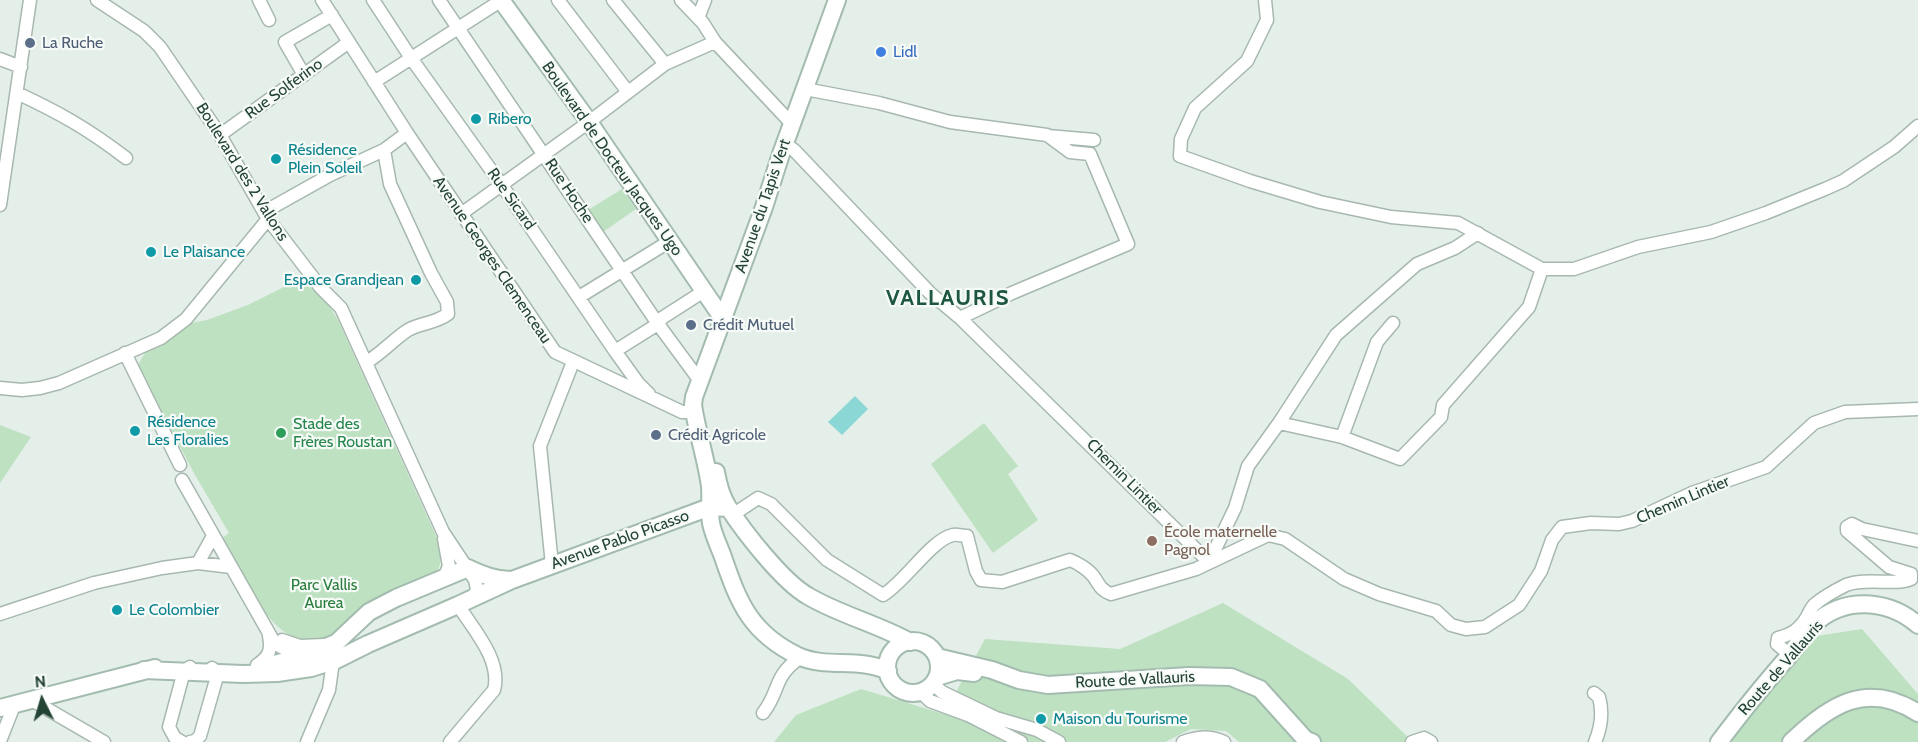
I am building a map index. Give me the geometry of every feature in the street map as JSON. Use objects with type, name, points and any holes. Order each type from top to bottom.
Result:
[{"type":"main road","name":"Boulevard de Docteur Jacques Ugo","points":[[501,0],[589,122],[723,319]]},
{"type":"main road","name":"Avenue du Tapis Vert","points":[[694,412],[694,397],[837,0]]},
{"type":"main road","points":[[694,412],[710,488],[711,525],[744,610],[762,633],[778,645],[801,657],[828,663],[870,665],[888,671]]},
{"type":"main road","points":[[694,412],[710,446],[718,483],[731,511],[797,590],[893,632],[910,642]]},
{"type":"main road","name":"Avenue Pablo Picasso","points":[[334,653],[368,644],[512,580],[710,507],[731,511]]},
{"type":"main road","points":[[15,704],[144,670],[293,671],[334,653],[369,613],[393,599],[468,568],[500,580],[512,580]]},
{"type":"main road","name":"Route de Vallauris","points":[[1719,742],[1814,624],[1846,605],[1862,604],[1892,608],[1905,614],[1918,625]]},
{"type":"main road","points":[[904,643],[923,643],[937,657],[939,667],[930,685],[906,692],[894,684],[888,671],[893,651],[904,643]]},
{"type":"main road","points":[[250,669],[277,645],[302,657],[334,653]]},
{"type":"main road","name":"Route de Vallauris","points":[[937,657],[992,670],[1019,681],[1048,685],[1189,675],[1231,677],[1260,689],[1306,740],[1312,742]]},
{"type":"main road","name":"Route de Vallauris","points":[[930,685],[957,671],[967,671],[1032,693],[1047,695],[1212,685],[1231,687],[1245,692],[1256,700],[1293,742]]},
{"type":"main road","points":[[1791,742],[1822,714],[1856,699],[1871,697],[1887,699],[1918,713]]},
{"type":"street","points":[[0,205],[2,176],[30,0]]},
{"type":"street","name":"Boulevard des 2 Vallons","points":[[98,0],[144,31],[160,47],[220,135],[266,216],[321,288],[341,308],[443,532]]},
{"type":"street","name":"Avenue Georges Clemenceau","points":[[322,0],[407,133],[555,352],[682,411],[694,412]]},
{"type":"street","name":"Rue Sicard","points":[[373,0],[615,351],[638,383],[652,397]]},
{"type":"street","name":"Rue Hoche","points":[[440,0],[658,324],[700,381]]},
{"type":"street","points":[[374,82],[501,0]]},
{"type":"street","points":[[558,0],[628,92]]},
{"type":"street","points":[[613,0],[665,64]]},
{"type":"street","points":[[681,0],[698,18],[715,42],[792,123]]},
{"type":"street","points":[[698,18],[705,0]]},
{"type":"street","points":[[1265,0],[1267,20],[1247,61],[1195,108],[1181,139],[1180,156],[1250,182],[1320,202],[1391,217],[1458,223],[1542,269],[1574,268],[1638,247],[1711,232],[1766,213],[1843,181],[1894,147],[1918,126]]},
{"type":"street","points":[[264,2],[269,20]]},
{"type":"street","points":[[304,75],[285,42],[332,15]]},
{"type":"street","name":"Rue Solferino","points":[[220,135],[349,42]]},
{"type":"street","points":[[461,214],[665,64],[715,42]]},
{"type":"street","points":[[0,59],[21,67]]},
{"type":"street","points":[[805,89],[879,103],[950,122],[1094,140]]},
{"type":"street","points":[[17,93],[63,114],[94,133],[126,158]]},
{"type":"street","points":[[0,388],[22,390],[40,388],[161,338],[186,319],[266,216],[330,175],[384,150],[407,133]]},
{"type":"street","points":[[960,318],[1012,293],[1128,244],[1090,154],[1070,152],[1047,135]]},
{"type":"street","name":"Chemin Lintier","points":[[785,144],[794,150],[930,292],[960,318],[1209,562],[1268,535],[1285,538],[1344,579],[1379,594],[1436,611],[1450,625],[1466,629],[1485,627],[1520,605],[1541,571],[1552,540],[1562,527],[1591,523],[1619,524],[1632,521],[1692,493],[1766,467],[1814,423],[1845,412],[1918,409]]},
{"type":"street","points":[[367,362],[382,353],[409,330],[441,319],[448,314],[447,302],[390,184],[384,150]]},
{"type":"street","points":[[731,511],[758,498],[771,504],[827,560],[883,595],[893,590],[935,545],[953,534],[967,536],[976,571],[981,580],[989,582],[1002,582],[1070,560],[1081,564],[1085,571],[1092,574],[1101,590],[1111,594],[1196,568],[1209,562],[1235,508],[1248,466],[1336,335],[1418,264],[1455,248],[1478,233]]},
{"type":"street","points":[[579,297],[670,241]]},
{"type":"street","points":[[1279,423],[1342,437],[1400,459],[1441,417],[1443,405],[1529,307],[1542,269]]},
{"type":"street","points":[[615,351],[704,291]]},
{"type":"street","points":[[1342,437],[1377,342],[1393,323]]},
{"type":"street","points":[[125,353],[180,465]]},
{"type":"street","points":[[552,565],[540,446],[573,362]]},
{"type":"street","points":[[182,480],[277,645]]},
{"type":"street","points":[[1790,655],[1777,644],[1778,638],[1792,634],[1813,605],[1831,593],[1855,582],[1886,580],[1905,582],[1911,579],[1911,574],[1889,567],[1857,541],[1847,531],[1847,527],[1852,524],[1863,529],[1918,541]]},
{"type":"street","points":[[443,532],[475,580],[477,590],[466,602],[496,671],[494,690],[450,742]]},
{"type":"street","points":[[443,532],[448,566],[444,578]]},
{"type":"street","points":[[198,563],[213,536]]},
{"type":"street","points":[[0,614],[94,583],[162,568],[198,563],[231,567]]},
{"type":"street","points":[[357,624],[361,638],[368,644]]},
{"type":"street","points":[[250,669],[266,659],[270,650],[277,645],[300,646],[334,653],[328,690],[307,742]]},
{"type":"street","points":[[778,645],[781,675]]},
{"type":"street","points":[[763,713],[787,666],[801,657]]},
{"type":"street","points":[[181,742],[171,733],[169,727],[187,669]]},
{"type":"street","points":[[190,742],[200,736],[214,670]]},
{"type":"street","points":[[930,685],[930,701],[968,715],[1021,742]]},
{"type":"street","points":[[930,685],[996,718],[1036,730],[1059,742]]},
{"type":"street","points":[[1594,693],[1599,697],[1601,716],[1599,733],[1595,742]]},
{"type":"street","points":[[0,741],[15,704],[104,742]]},
{"type":"street","points":[[1183,742],[1200,737],[1214,738],[1224,742]]},
{"type":"street","points":[[1412,742],[1424,738],[1431,742]]},
{"type":"green space","points":[[622,189],[636,209],[603,232],[588,210]]},
{"type":"green space","name":"Stade des Frères Roustan","points":[[304,277],[326,301],[338,320],[440,545],[441,555],[439,567],[431,578],[323,641],[303,641],[287,634],[275,624],[254,597],[222,538],[229,533],[195,475],[139,368],[139,363],[145,353],[191,323],[207,320],[248,305]]},
{"type":"green space","points":[[984,423],[1018,466],[1008,474],[1038,520],[993,553],[931,464]]},
{"type":"green space","points":[[0,425],[31,437],[0,483]]},
{"type":"green space","points":[[1223,603],[1348,679],[1413,742],[1239,742],[1226,731],[1191,729],[1165,742],[774,742],[796,715],[861,689],[944,714],[985,639],[1120,649]]},
{"type":"green space","points":[[1862,629],[1918,694],[1918,742],[1717,742],[1810,637]]},
{"type":"water","points":[[855,396],[868,409],[842,435],[828,422]]},
{"type":"place","name":"La Ruche","points":[[30,43]]},
{"type":"place","name":"Lidl","points":[[881,52]]},
{"type":"place","name":"Ribero","points":[[476,119]]},
{"type":"place","name":"Résidence Plein Soleil","points":[[276,159]]},
{"type":"place","name":"Le Plaisance","points":[[151,252]]},
{"type":"place","name":"Espace Grandjean","points":[[416,280]]},
{"type":"place","name":"Crédit Mutuel","points":[[691,325]]},
{"type":"place","name":"Résidence Les Floralies","points":[[135,431]]},
{"type":"place","name":"Stade des Frères Roustan","points":[[281,433]]},
{"type":"place","name":"Crédit Agricole","points":[[656,435]]},
{"type":"place","name":"École maternelle Pagnol","points":[[1152,541]]},
{"type":"place","name":"Le Colombier","points":[[117,610]]},
{"type":"place","name":"Maison du Tourisme","points":[[1041,719]]},
{"type":"district","name":"VALLAURIS","points":[[948,299]]},
{"type":"park label","name":"Parc Vallis Aurea","points":[[324,594]]}]
